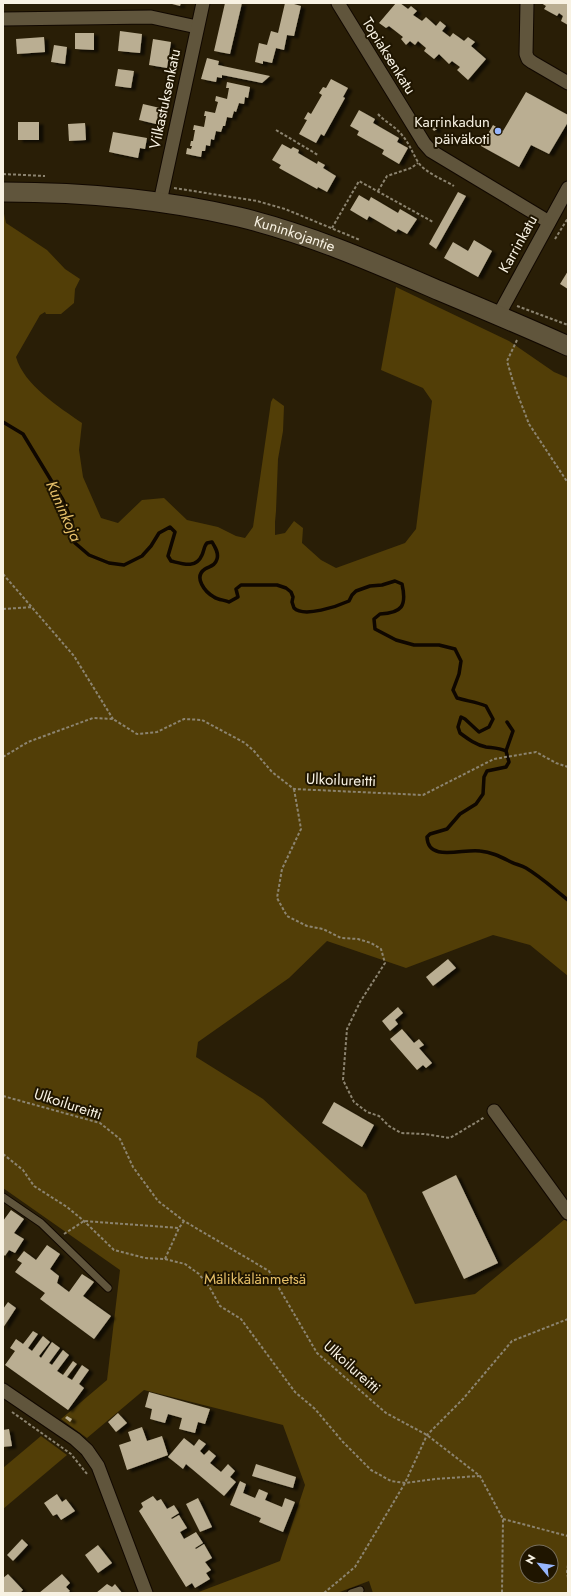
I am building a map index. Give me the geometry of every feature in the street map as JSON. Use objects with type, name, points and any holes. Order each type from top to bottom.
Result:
[{"type":"main road","name":"Kuninkojantie","points":[[3,192],[64,193],[114,197],[160,202],[239,217],[279,228],[367,259],[568,346]]},
{"type":"street","name":"Vilkastuksenkatu","points":[[160,202],[203,3]]},
{"type":"street","name":"Topiaksenkatu","points":[[338,3],[424,143],[431,151],[549,222]]},
{"type":"street","points":[[527,3],[526,54],[528,59],[568,83]]},
{"type":"street","points":[[3,19],[151,17],[197,27]]},
{"type":"street","name":"Karrinkatu","points":[[498,316],[568,188]]},
{"type":"street","points":[[494,1111],[568,1213]]},
{"type":"street","points":[[3,1390],[75,1439],[91,1455],[98,1466],[146,1593]]},
{"type":"lane","points":[[3,1197],[41,1223],[108,1288]]},
{"type":"lane","points":[[351,1593],[360,1590]]},
{"type":"path","points":[[276,130],[318,155]]},
{"type":"path","points":[[378,191],[387,176],[411,168],[418,163]]},
{"type":"path","points":[[332,228],[359,181],[433,222]]},
{"type":"path","points":[[517,306],[568,326]]},
{"type":"path","points":[[518,337],[507,361],[514,385],[529,424],[568,483]]},
{"type":"path","points":[[3,574],[74,656],[112,719]]},
{"type":"path","points":[[3,609],[33,607]]},
{"type":"path","name":"Ulkoilureitti","points":[[3,757],[28,742],[93,718],[112,719],[137,734],[157,732],[184,719],[202,720],[245,744],[254,751],[272,772],[294,789],[423,795],[494,759],[536,752],[556,763],[568,767]]},
{"type":"path","points":[[294,789],[301,829],[282,869],[277,898],[280,904],[287,916],[307,926],[323,929],[341,938],[358,939],[371,943],[381,949],[385,963],[360,1002],[347,1029],[343,1080],[354,1102],[367,1112],[379,1116],[389,1126],[401,1133],[424,1134],[450,1138],[494,1111]]},
{"type":"path","name":"Ulkoilureitti","points":[[3,1096],[100,1123],[120,1139],[133,1167],[158,1201],[184,1221],[269,1271],[317,1353],[386,1413],[427,1435],[480,1476],[503,1519],[502,1593]]},
{"type":"path","points":[[3,1154],[23,1170],[34,1186],[67,1207],[114,1250],[145,1258],[165,1259],[185,1264],[199,1274],[220,1306],[241,1319],[295,1392],[315,1410],[343,1442],[371,1470],[391,1481],[405,1483],[480,1476]]},
{"type":"path","points":[[57,1238],[84,1221],[179,1228]]},
{"type":"path","points":[[165,1259],[179,1228],[184,1221]]},
{"type":"path","points":[[324,1593],[354,1568],[405,1483],[427,1435],[463,1399],[512,1341],[568,1319]]},
{"type":"path","points":[[9,1410],[70,1454],[88,1475]]},
{"type":"path","points":[[503,1519],[568,1536]]},
{"type":"path","points":[[568,1565],[568,1578]]},
{"type":"green space","name":"Mälikkälänmetsä","points":[[3,209],[6,223],[47,250],[65,269],[80,279],[75,289],[74,303],[61,314],[46,314],[45,312],[40,315],[16,357],[26,377],[34,386],[82,423],[79,450],[83,477],[101,518],[118,523],[142,500],[164,498],[187,520],[218,527],[236,536],[245,538],[253,527],[271,402],[273,398],[284,406],[283,431],[278,459],[275,535],[285,533],[294,521],[303,528],[302,543],[321,560],[336,568],[405,543],[416,529],[432,401],[423,388],[381,370],[396,287],[509,341],[554,372],[568,378],[568,976],[530,945],[493,935],[406,968],[327,941],[289,978],[198,1042],[196,1057],[263,1099],[366,1194],[415,1304],[475,1294],[565,1219],[568,1223],[568,1593],[373,1593],[369,1581],[337,1593],[196,1593],[280,1561],[305,1485],[283,1425],[144,1390],[87,1438],[61,1419],[107,1380],[120,1270],[3,1188]]},
{"type":"green space","points":[[41,1436],[67,1455],[3,1509],[3,1468]]},
{"type":"building","points":[[168,3],[181,3],[180,6]]},
{"type":"building","points":[[225,3],[242,3],[230,54],[214,51]]},
{"type":"building","points":[[285,3],[294,3],[301,6],[294,36],[287,35],[284,50],[276,48],[272,63],[263,61],[263,64],[255,62],[259,43],[267,45],[271,31],[278,33]]},
{"type":"building","points":[[396,3],[400,3],[408,9],[411,6],[417,11],[413,15],[422,21],[426,17],[436,26],[440,21],[446,26],[442,31],[450,37],[453,33],[464,41],[468,37],[475,42],[471,46],[486,59],[468,80],[457,70],[460,67],[452,61],[449,64],[439,54],[434,59],[424,51],[426,48],[418,41],[415,45],[410,41],[406,45],[401,39],[403,37],[389,26],[386,28],[379,23]]},
{"type":"building","points":[[541,3],[568,3],[568,25],[561,21],[563,16],[559,13],[557,16],[544,9],[546,6]]},
{"type":"building","points":[[120,31],[142,34],[140,53],[118,51]]},
{"type":"building","points":[[75,33],[94,33],[94,50],[75,49]]},
{"type":"building","points":[[44,37],[45,52],[17,54],[16,39]]},
{"type":"building","points":[[153,39],[171,42],[167,68],[149,65]]},
{"type":"building","points":[[54,45],[67,47],[65,64],[51,62]]},
{"type":"building","points":[[207,58],[219,61],[218,65],[270,76],[262,83],[222,75],[222,78],[217,77],[216,82],[201,79]]},
{"type":"building","points":[[118,69],[134,71],[131,88],[115,86]]},
{"type":"building","points":[[331,79],[348,88],[343,97],[345,98],[324,136],[321,134],[316,143],[299,134],[307,120],[304,119],[308,112],[311,114],[322,95],[319,93],[323,87],[326,88]]},
{"type":"building","points":[[227,82],[250,87],[248,98],[245,97],[244,104],[239,103],[232,118],[227,117],[225,126],[223,126],[221,132],[216,131],[214,140],[211,139],[210,146],[206,145],[205,151],[202,151],[201,157],[186,154],[187,148],[191,149],[192,146],[190,146],[191,141],[193,141],[195,130],[193,130],[194,125],[204,127],[206,116],[204,116],[205,111],[215,113],[218,102],[215,101],[216,96],[227,99],[229,88],[226,88]]},
{"type":"building","points":[[526,92],[568,115],[568,122],[549,154],[531,145],[519,167],[481,146],[493,125],[503,131]]},
{"type":"building","points":[[143,104],[160,108],[156,124],[139,120]]},
{"type":"building","points":[[359,110],[375,119],[373,123],[399,138],[397,142],[408,148],[399,164],[382,154],[384,150],[357,135],[359,131],[350,126]]},
{"type":"building","points":[[18,122],[39,122],[39,140],[18,140]]},
{"type":"building","points":[[85,123],[86,140],[69,141],[68,124]]},
{"type":"building","points":[[433,124],[437,129],[434,131],[430,126]]},
{"type":"building","points":[[113,132],[147,138],[145,149],[140,148],[138,158],[109,152]]},
{"type":"building","points":[[282,144],[291,149],[293,147],[299,150],[298,153],[317,164],[318,161],[325,165],[323,168],[336,176],[327,192],[318,187],[317,189],[279,168],[281,165],[272,160]]},
{"type":"building","points":[[458,192],[466,196],[436,249],[429,244]]},
{"type":"building","points":[[359,195],[369,201],[371,197],[398,213],[400,209],[417,219],[407,234],[398,229],[396,232],[369,216],[367,220],[350,210]]},
{"type":"building","points":[[474,240],[492,251],[478,277],[444,258],[453,242],[468,251]]},
{"type":"building","points":[[568,271],[568,289],[560,284]]},
{"type":"building","points":[[448,959],[456,968],[433,986],[426,977]]},
{"type":"building","points":[[398,1007],[403,1013],[395,1020],[398,1024],[390,1031],[382,1021]]},
{"type":"building","points":[[402,1029],[414,1043],[419,1039],[424,1045],[419,1048],[432,1063],[426,1068],[423,1065],[417,1070],[390,1039]]},
{"type":"building","points":[[334,1102],[374,1125],[362,1147],[322,1123]]},
{"type":"building","points":[[456,1175],[498,1263],[464,1279],[422,1192]]},
{"type":"building","points":[[11,1210],[24,1219],[14,1233],[24,1239],[15,1253],[9,1250],[5,1256],[3,1254],[3,1221]]},
{"type":"building","points":[[47,1245],[60,1254],[50,1269],[59,1276],[57,1283],[69,1292],[82,1274],[94,1282],[83,1296],[111,1316],[94,1339],[40,1299],[45,1293],[15,1272],[22,1263],[17,1260],[24,1251],[36,1260]]},
{"type":"building","points":[[8,1302],[16,1308],[3,1328],[3,1309]]},
{"type":"building","points":[[33,1331],[38,1334],[28,1348],[32,1351],[43,1336],[50,1342],[39,1356],[41,1358],[52,1342],[60,1348],[49,1363],[52,1365],[63,1350],[69,1355],[57,1371],[63,1375],[73,1361],[77,1364],[67,1377],[72,1380],[82,1365],[89,1370],[79,1384],[84,1388],[68,1410],[5,1365],[15,1351],[10,1348],[16,1339],[23,1344]]},
{"type":"building","points":[[149,1392],[210,1409],[205,1424],[198,1422],[195,1433],[179,1429],[182,1418],[168,1414],[165,1423],[150,1419],[152,1409],[145,1407]]},
{"type":"building","points":[[118,1413],[127,1423],[116,1432],[108,1422]]},
{"type":"building","points":[[67,1416],[72,1419],[70,1422],[65,1418]]},
{"type":"building","points":[[142,1427],[147,1441],[162,1436],[168,1455],[127,1470],[119,1445],[131,1441],[128,1432]]},
{"type":"building","points":[[9,1429],[12,1446],[3,1447],[3,1430]]},
{"type":"building","points":[[184,1438],[194,1446],[199,1439],[206,1444],[200,1451],[204,1455],[209,1450],[216,1456],[210,1463],[221,1472],[228,1464],[235,1471],[230,1477],[236,1482],[224,1496],[186,1464],[183,1469],[168,1457]]},
{"type":"building","points":[[256,1464],[296,1477],[293,1488],[252,1476]]},
{"type":"building","points":[[240,1481],[246,1484],[243,1493],[255,1498],[259,1489],[268,1493],[265,1500],[282,1507],[285,1498],[295,1502],[283,1532],[259,1522],[261,1518],[230,1505]]},
{"type":"building","points":[[57,1494],[62,1502],[66,1499],[75,1511],[61,1520],[57,1514],[53,1516],[44,1503]]},
{"type":"building","points":[[153,1496],[157,1501],[161,1499],[167,1509],[174,1505],[179,1513],[171,1518],[172,1519],[179,1515],[187,1528],[180,1532],[184,1539],[196,1532],[203,1543],[195,1548],[196,1549],[204,1544],[212,1558],[205,1562],[211,1570],[206,1573],[210,1579],[195,1588],[192,1583],[186,1587],[139,1511],[143,1507],[141,1503]]},
{"type":"building","points":[[198,1498],[212,1527],[200,1532],[186,1504]]},
{"type":"building","points":[[22,1539],[28,1545],[13,1561],[7,1555]]},
{"type":"building","points":[[98,1545],[112,1563],[98,1573],[85,1555]]},
{"type":"building","points":[[8,1574],[23,1590],[20,1593],[3,1593],[3,1578]]},
{"type":"building","points":[[62,1574],[70,1583],[66,1587],[70,1591],[67,1593],[39,1593]]},
{"type":"building","points":[[107,1584],[112,1587],[115,1584],[122,1593],[96,1593]]},
{"type":"waterway","name":"Kuninkoja","points":[[3,422],[23,434],[63,500],[72,522],[71,533],[75,543],[89,555],[109,563],[124,565],[142,556],[151,546],[159,533],[170,527],[175,532],[168,556],[171,561],[193,564],[202,555],[206,544],[212,542],[217,552],[217,559],[214,564],[202,572],[200,580],[207,592],[217,599],[229,602],[238,597],[236,589],[241,585],[277,585],[286,588],[291,592],[294,608],[305,612],[321,610],[344,603],[349,601],[356,591],[370,586],[382,585],[395,581],[402,584],[404,598],[401,607],[393,612],[380,614],[374,619],[375,629],[396,640],[414,645],[439,645],[455,649],[461,661],[459,674],[453,690],[457,698],[486,706],[493,719],[489,727],[479,732],[461,717],[458,727],[460,733],[479,745],[506,751],[509,762],[506,767],[487,771],[484,777],[483,794],[476,804],[460,814],[447,829],[430,834],[427,837],[429,845],[433,850],[440,852],[448,853],[473,851],[495,854],[526,868],[568,900]]},
{"type":"waterway","points":[[506,751],[513,731],[507,722]]},
{"type":"place","name":"Karrinkadun päiväkoti","points":[[498,131]]}]
